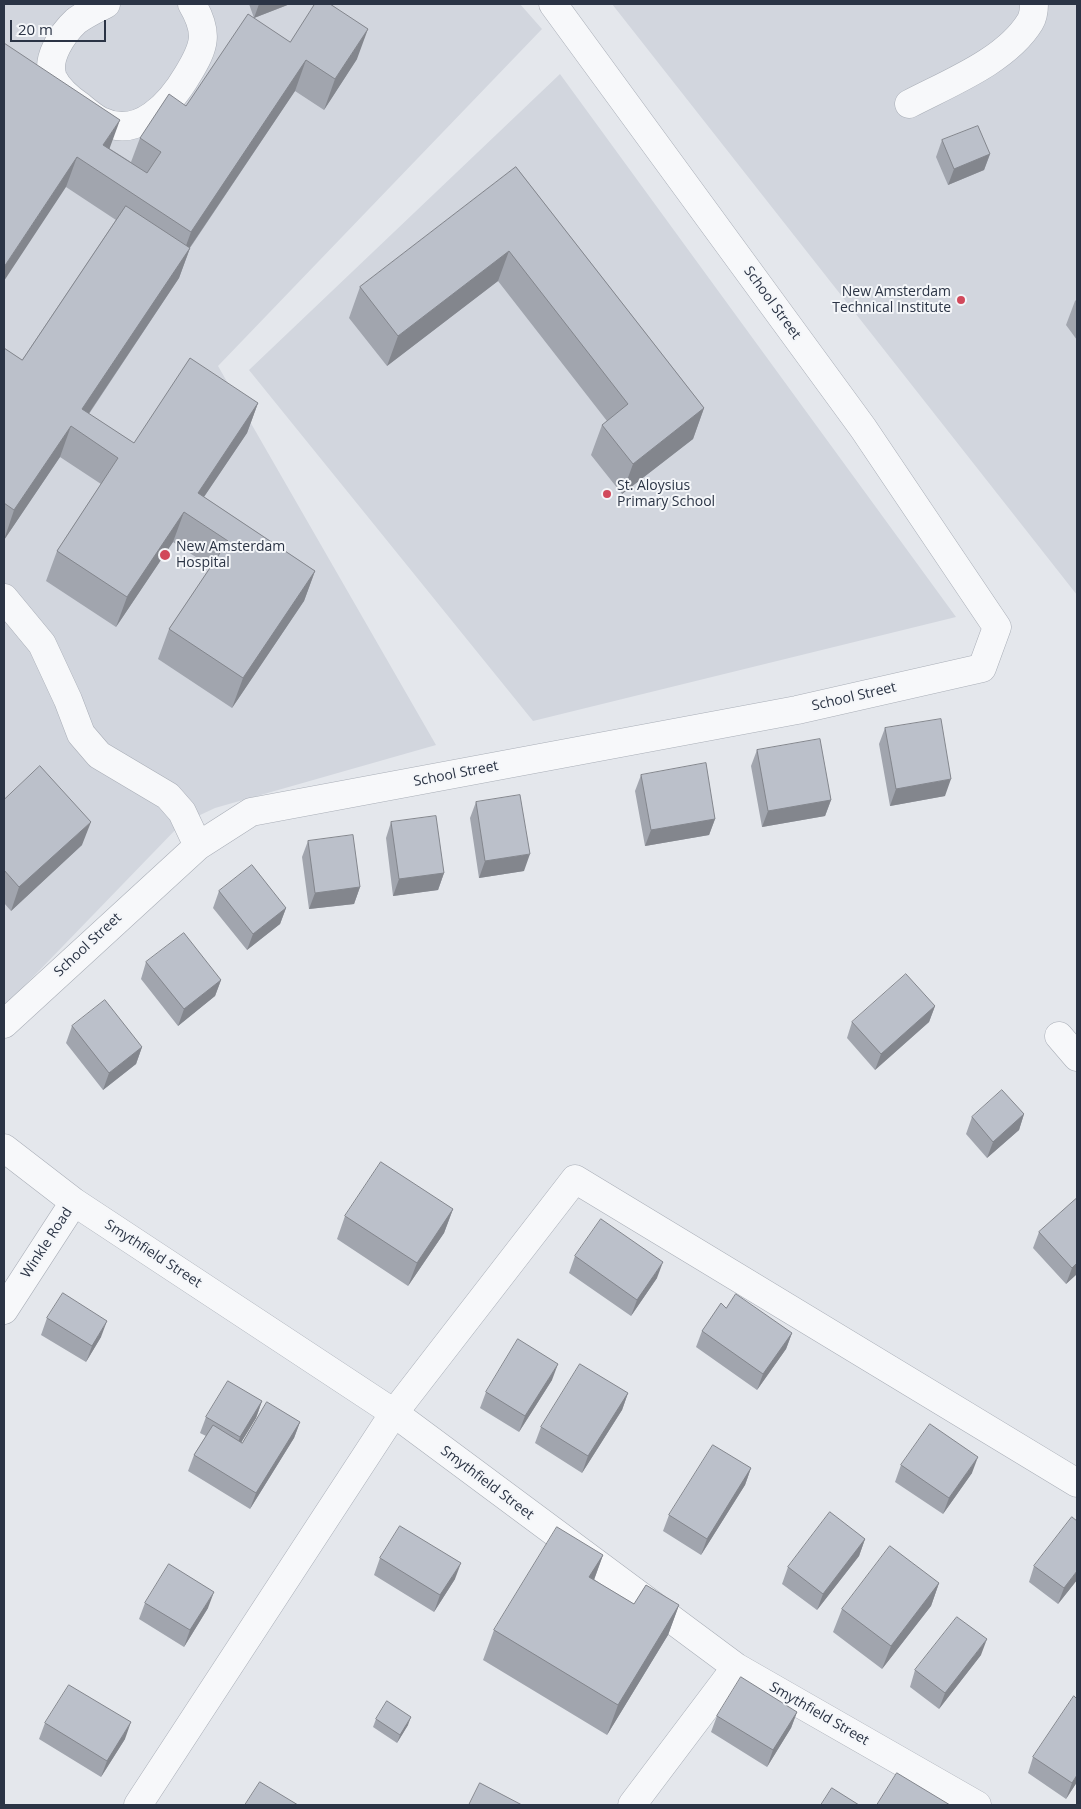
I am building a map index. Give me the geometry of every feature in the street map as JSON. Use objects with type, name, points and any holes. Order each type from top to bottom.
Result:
[{"type":"street","points":[[106,4],[76,21],[62,38],[51,66],[53,78],[68,97],[101,121],[122,128],[145,121],[175,96],[202,52],[204,34],[198,13],[192,4]]},
{"type":"street","name":"School Street","points":[[4,1024],[92,941],[198,846],[251,812],[797,710],[982,668],[997,627],[863,428],[553,4]]},
{"type":"street","points":[[910,104],[992,60],[1031,21],[1034,4]]},
{"type":"street","points":[[4,598],[42,644],[68,700],[81,734],[99,755],[168,796],[182,812],[198,846]]},
{"type":"street","points":[[1059,1036],[1077,1057]]},
{"type":"street","name":"Smythfield Street","points":[[4,1148],[74,1202],[394,1413],[736,1667],[977,1805]]},
{"type":"street","points":[[138,1805],[394,1413],[575,1178],[1077,1483]]},
{"type":"street","name":"Winkle Road","points":[[4,1310],[74,1202]]},
{"type":"street","points":[[632,1805],[736,1667]]},
{"type":"shaded area","name":"New Amsterdam Hospital","points":[[4,4],[520,4],[542,29],[218,366],[436,745],[215,808],[181,824],[4,1007]]},
{"type":"shaded area","name":"New Amsterdam Technical Institute","points":[[612,4],[1077,4],[1077,595]]},
{"type":"shaded area","name":"St. Aloysius Primary School","points":[[560,74],[956,617],[533,721],[249,370]]},
{"type":"building","points":[[315,4],[330,4],[368,29],[335,79],[306,60],[191,232],[77,157],[4,267],[4,43],[120,120],[103,145],[147,173],[161,152],[140,138],[169,94],[186,106],[248,14],[290,42]]},
{"type":"building","points":[[978,126],[990,154],[954,169],[942,140]]},
{"type":"building","points":[[516,167],[704,408],[633,464],[602,425],[628,404],[509,251],[398,336],[360,287]]},
{"type":"building","points":[[126,206],[190,248],[82,409],[134,443],[190,358],[258,403],[198,493],[315,571],[243,678],[169,629],[228,541],[184,512],[127,597],[57,551],[118,458],[71,426],[14,510],[4,503],[4,348],[22,360]]},
{"type":"building","points":[[941,719],[951,779],[896,789],[885,728]]},
{"type":"building","points":[[820,739],[831,800],[768,811],[757,750]]},
{"type":"building","points":[[706,763],[715,819],[651,830],[641,775]]},
{"type":"building","points":[[40,766],[91,822],[19,887],[4,870],[4,800]]},
{"type":"building","points":[[520,795],[530,854],[485,861],[476,802]]},
{"type":"building","points":[[436,816],[444,873],[399,879],[391,822]]},
{"type":"building","points":[[353,835],[360,887],[315,893],[308,841]]},
{"type":"building","points":[[252,865],[286,908],[253,934],[219,891]]},
{"type":"building","points":[[184,933],[221,980],[184,1009],[146,962]]},
{"type":"building","points":[[906,974],[935,1006],[881,1054],[852,1022]]},
{"type":"building","points":[[105,1000],[142,1047],[109,1073],[72,1026]]},
{"type":"building","points":[[1002,1090],[1024,1114],[993,1142],[972,1117]]},
{"type":"building","points":[[381,1162],[453,1209],[417,1263],[345,1216]]},
{"type":"building","points":[[1077,1198],[1077,1263],[1072,1268],[1039,1232]]},
{"type":"building","points":[[601,1219],[663,1262],[637,1300],[575,1256]]},
{"type":"building","points":[[63,1293],[107,1321],[92,1346],[47,1318]]},
{"type":"building","points":[[736,1294],[792,1333],[763,1374],[702,1331],[721,1303],[726,1308]]},
{"type":"building","points":[[518,1339],[558,1364],[525,1416],[486,1392]]},
{"type":"building","points":[[580,1364],[628,1393],[588,1456],[541,1427]]},
{"type":"building","points":[[228,1381],[262,1401],[240,1437],[206,1417]]},
{"type":"building","points":[[267,1402],[300,1422],[256,1493],[194,1455],[213,1425],[242,1443]]},
{"type":"building","points":[[930,1424],[978,1457],[949,1498],[901,1465]]},
{"type":"building","points":[[713,1445],[751,1468],[707,1539],[669,1515]]},
{"type":"building","points":[[830,1512],[865,1539],[823,1594],[788,1567]]},
{"type":"building","points":[[1072,1517],[1077,1521],[1077,1571],[1064,1588],[1034,1566]]},
{"type":"building","points":[[400,1526],[461,1563],[440,1595],[380,1558]]},
{"type":"building","points":[[557,1527],[603,1555],[589,1577],[634,1604],[646,1585],[679,1605],[618,1705],[494,1630]]},
{"type":"building","points":[[890,1546],[939,1583],[891,1646],[842,1609]]},
{"type":"building","points":[[169,1564],[214,1592],[190,1630],[145,1603]]},
{"type":"building","points":[[957,1617],[987,1639],[945,1693],[915,1670]]},
{"type":"building","points":[[741,1677],[797,1712],[773,1750],[717,1716]]},
{"type":"building","points":[[69,1685],[131,1722],[107,1761],[45,1723]]},
{"type":"building","points":[[1074,1696],[1077,1699],[1077,1775],[1072,1783],[1033,1757]]},
{"type":"building","points":[[387,1701],[411,1717],[400,1735],[376,1719]]},
{"type":"building","points":[[897,1773],[950,1805],[877,1805]]},
{"type":"building","points":[[260,1782],[298,1805],[245,1805]]},
{"type":"building","points":[[480,1783],[522,1805],[469,1805]]},
{"type":"building","points":[[832,1788],[859,1805],[821,1805]]},
{"type":"place","name":"New Amsterdam Technical Institute","points":[[961,300]]},
{"type":"place","name":"St. Aloysius Primary School","points":[[607,494]]},
{"type":"place","name":"New Amsterdam Hospital","points":[[165,555]]}]
